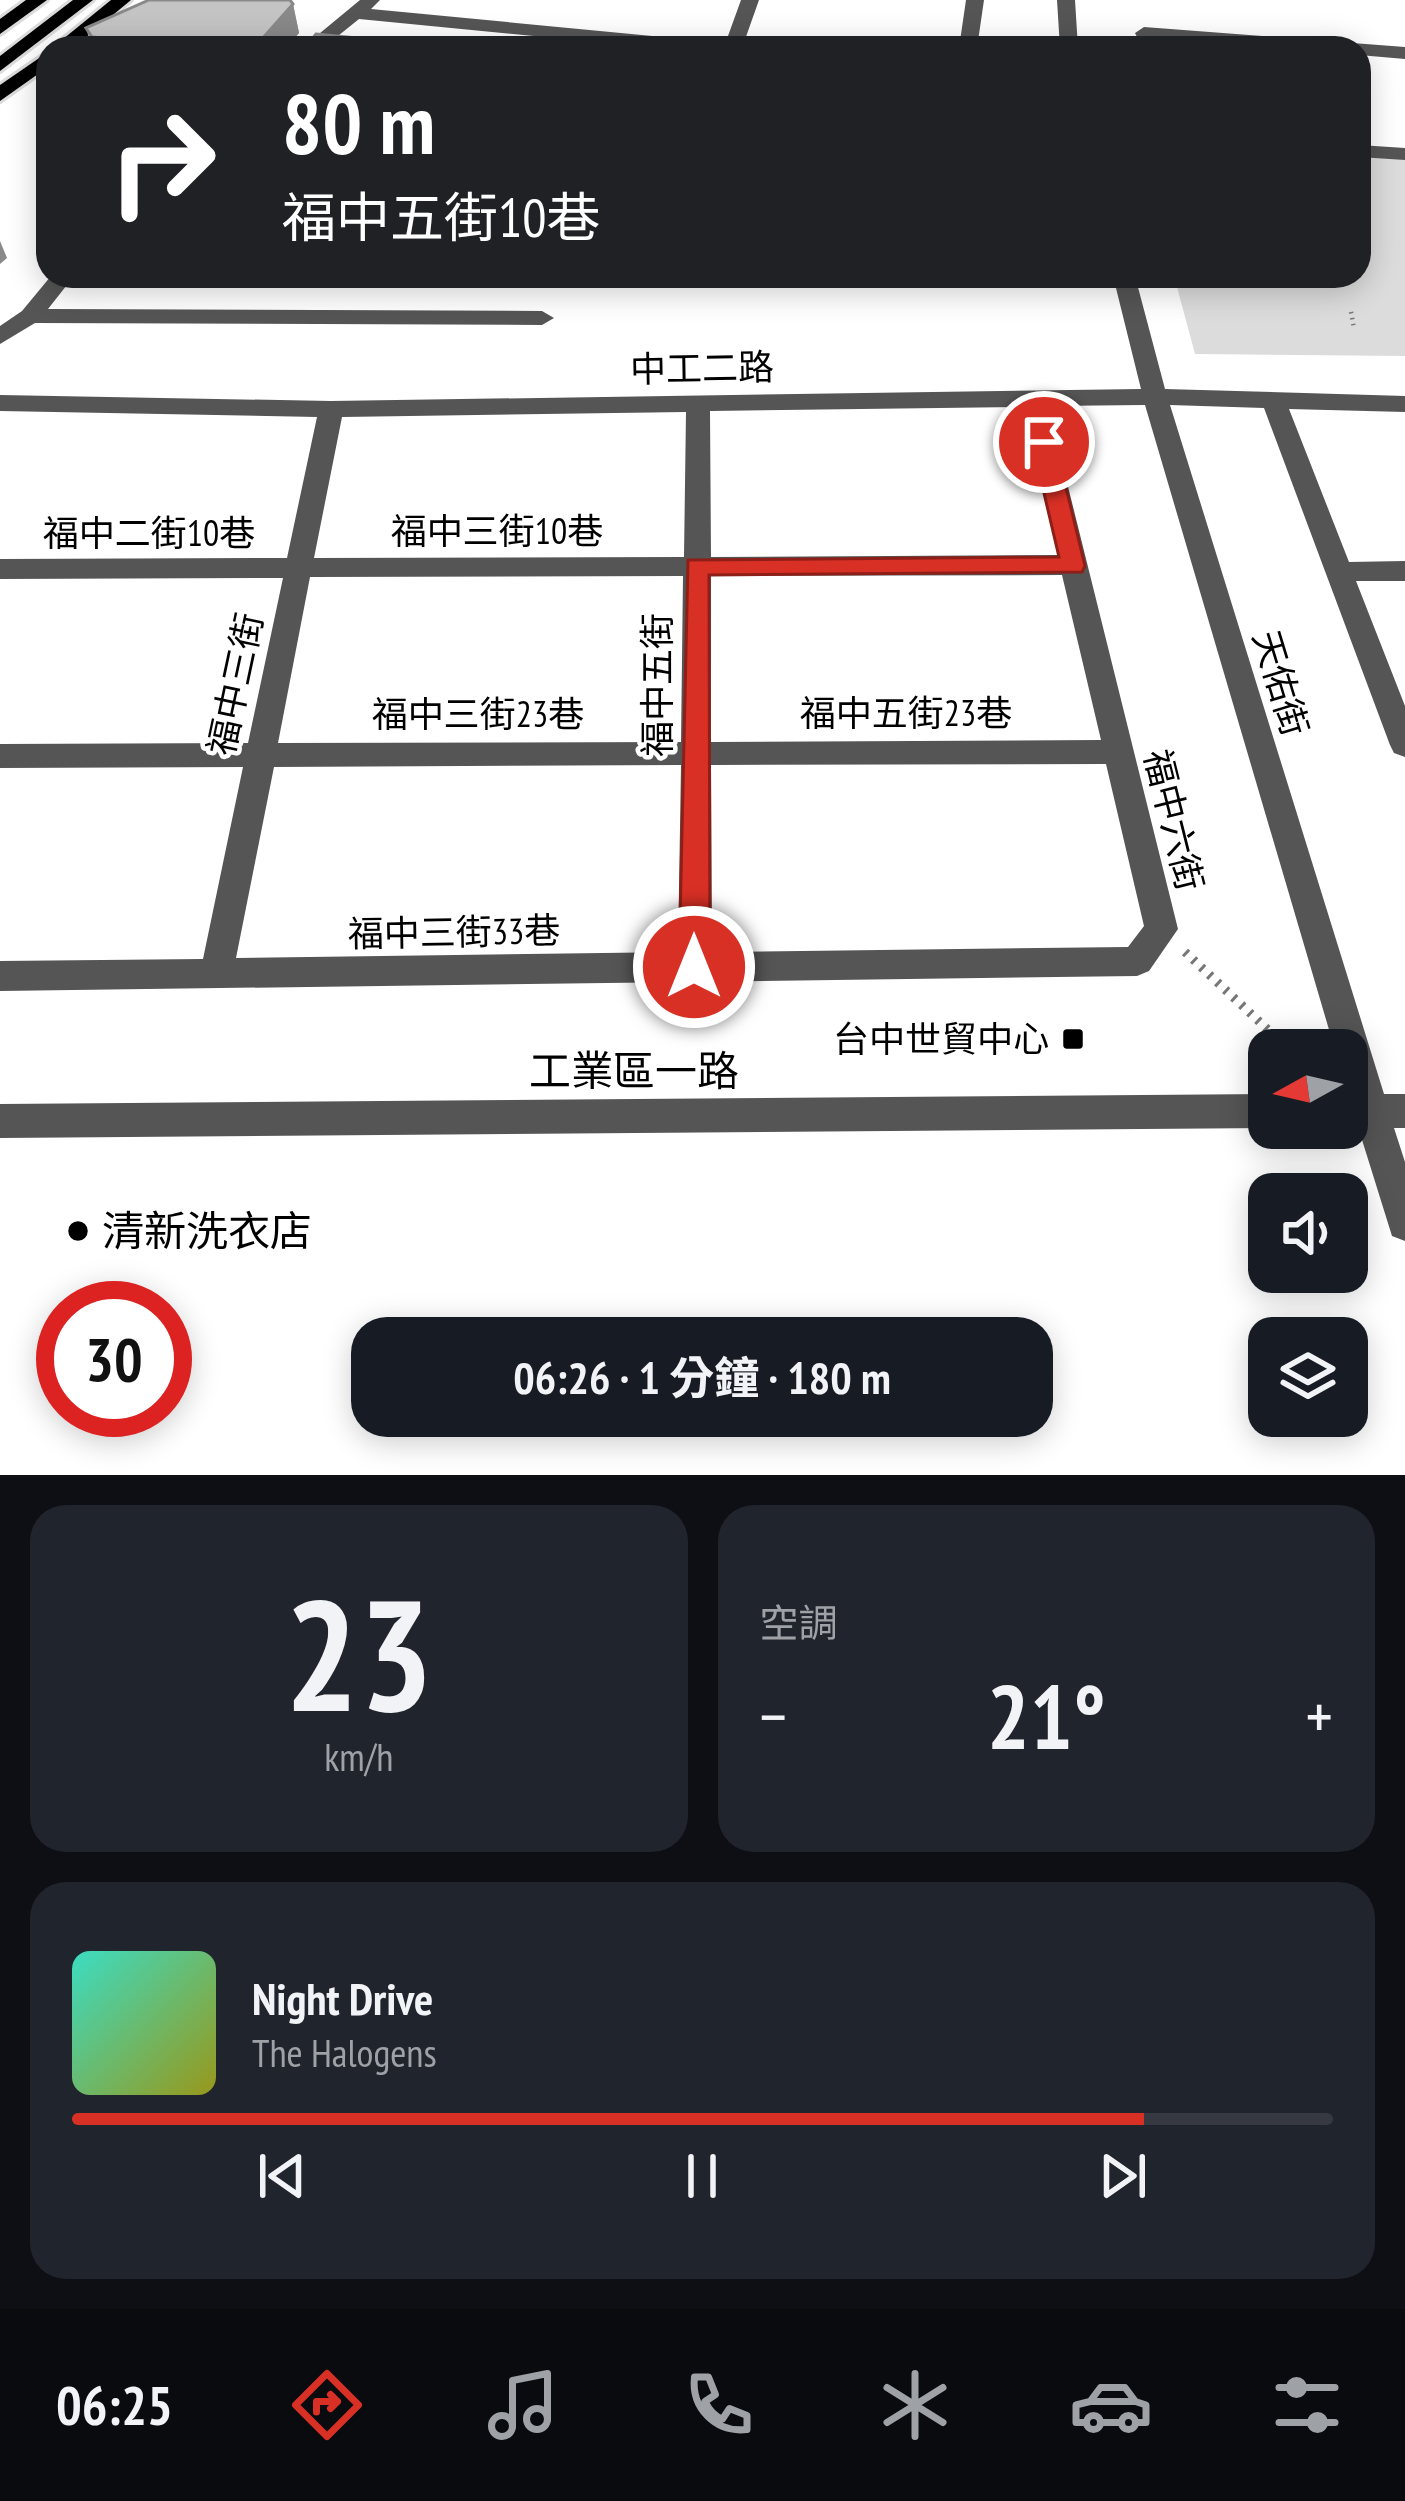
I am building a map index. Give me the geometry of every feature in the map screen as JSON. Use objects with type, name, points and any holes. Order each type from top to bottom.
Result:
[{"type":"main road","points":[[0,28],[38,0]]},
{"type":"main road","points":[[37,36],[84,0]]},
{"type":"main road","points":[[76,36],[122,0]]},
{"type":"main road","points":[[0,65],[36,37]]},
{"type":"main road","points":[[0,95],[36,67]]},
{"type":"street","points":[[737,36],[750,0]]},
{"type":"street","points":[[970,36],[975,0]]},
{"type":"street","points":[[1066,0],[1068,36]]},
{"type":"street","points":[[326,36],[364,6],[615,36]]},
{"type":"street","points":[[1144,32],[1194,36]]},
{"type":"street","points":[[1371,50],[1405,52]]},
{"type":"street","points":[[1371,152],[1405,154]]},
{"type":"street","points":[[0,337],[29,316],[53,288]]},
{"type":"street","name":"天佑街","points":[[1127,288],[1334,1029]]},
{"type":"street","points":[[29,316],[542,318]]},
{"type":"street","name":"中工二路","points":[[0,404],[331,409],[1155,397],[1275,404],[1405,404]]},
{"type":"street","name":"福中六街","points":[[694,967],[1137,961],[1161,929],[1034,401]]},
{"type":"street","name":"福中五街","points":[[694,967],[698,404]]},
{"type":"street","points":[[1275,404],[1402,730]]},
{"type":"street","name":"福中三街","points":[[215,975],[331,409]]},
{"type":"street","name":"福中三街10巷","points":[[298,568],[1073,566]]},
{"type":"street","name":"福中二街10巷","points":[[0,569],[298,568]]},
{"type":"street","points":[[1341,572],[1405,571]]},
{"type":"street","name":"福中五街23巷","points":[[695,753],[1118,752]]},
{"type":"street","name":"福中三街23巷","points":[[0,756],[695,753]]},
{"type":"street","name":"福中三街33巷","points":[[0,976],[694,967]]},
{"type":"street","points":[[1368,1110],[1405,1111]]},
{"type":"street","name":"工業區一路","points":[[0,1121],[1248,1111]]},
{"type":"street","name":"天佑街","points":[[1368,1136],[1405,1223]]},
{"type":"path","points":[[1351,312],[1354,328]]},
{"type":"path","points":[[1161,929],[1267,1029]]},
{"type":"shaded area","points":[[1371,154],[1405,157],[1405,356],[1195,354],[1177,288],[1371,288]]},
{"type":"building","points":[[149,0],[290,0],[293,4],[265,36],[91,36],[86,28]]},
{"type":"place","name":"台中世貿中心","points":[[1073,1039]]},
{"type":"place","name":"清新洗衣店","points":[[78,1231]]},
{"type":"route","points":[[694,967],[697,566],[1073,566],[1044,442]]}]
